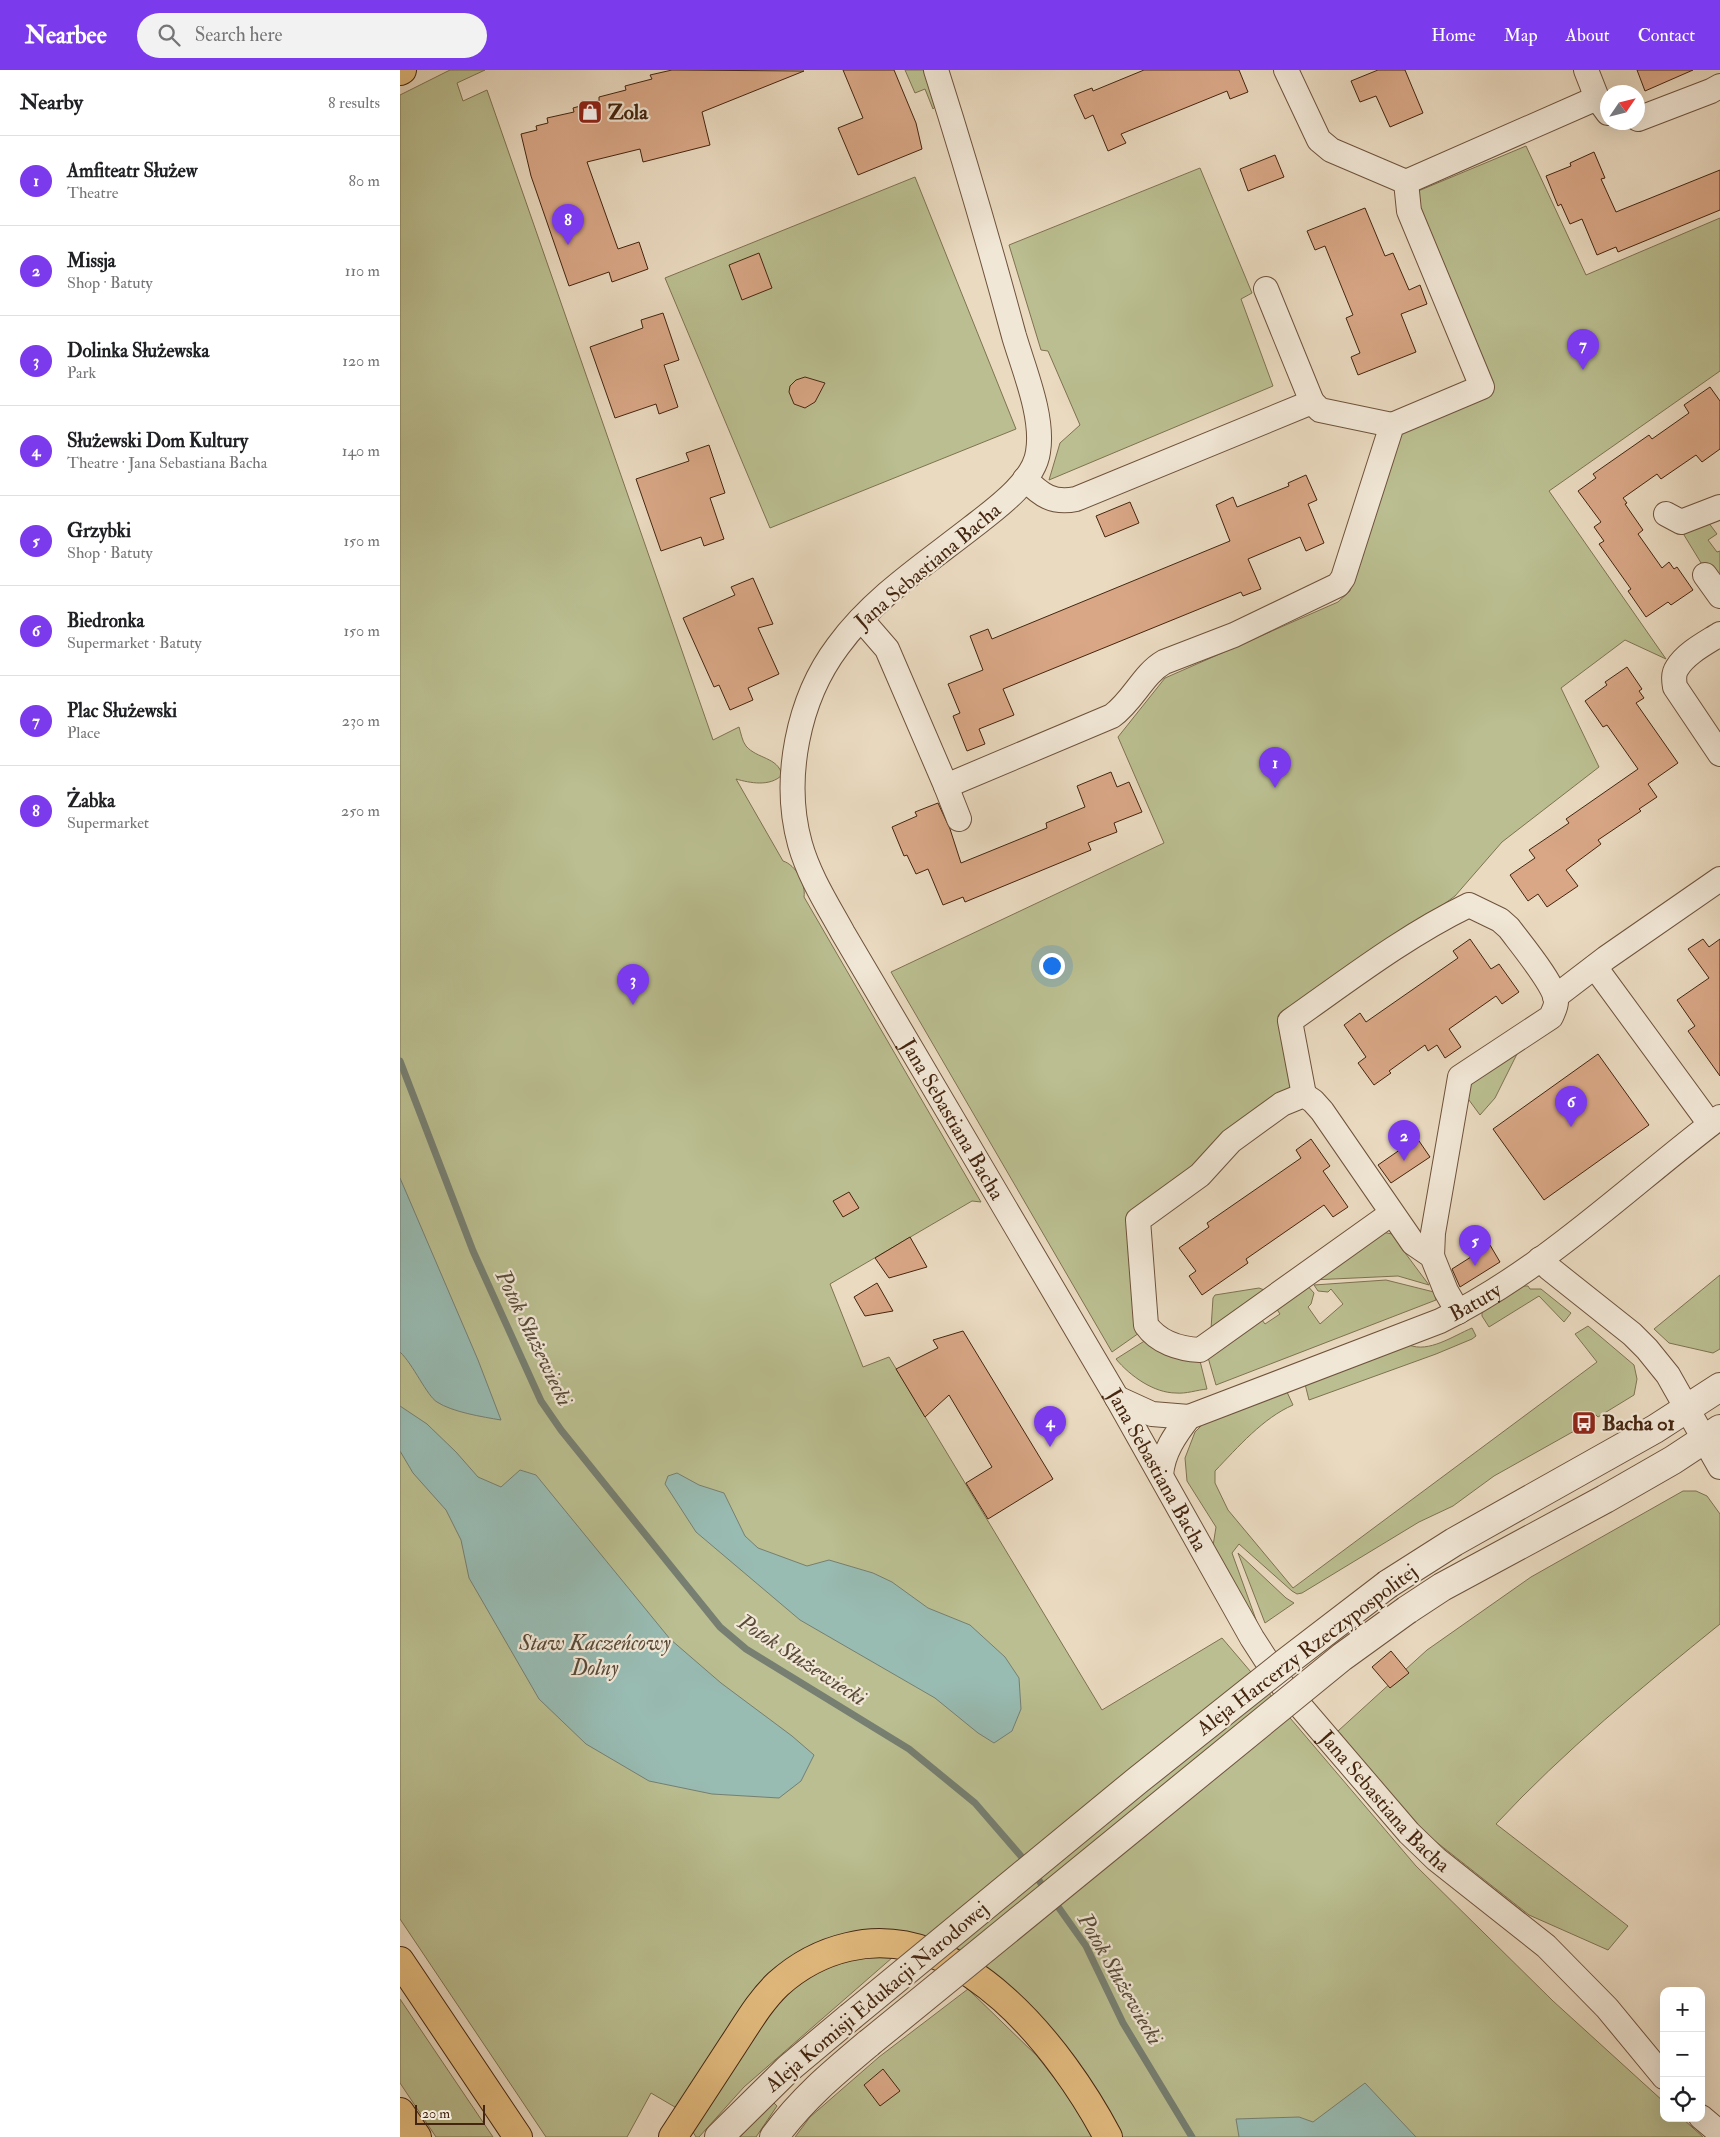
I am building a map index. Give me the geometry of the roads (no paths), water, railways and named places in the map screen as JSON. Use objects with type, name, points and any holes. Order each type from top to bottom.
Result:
[{"type":"main road","points":[[673,2137],[746,2025],[778,1985],[801,1966],[827,1953],[856,1945],[885,1942],[916,1948],[946,1960],[987,1985],[1007,2002],[1037,2033],[1066,2068],[1108,2137]]},
{"type":"main road","points":[[400,1961],[518,2137]]},
{"type":"main road","points":[[400,2112],[417,2137]]},
{"type":"street","name":"Jana Sebastiana Bacha","points":[[936,70],[989,244],[1036,415],[1038,452],[1034,466],[1014,492],[901,583],[862,619],[831,656],[814,685],[803,716],[796,750],[793,780],[800,843],[808,868],[821,895],[1117,1398],[1252,1638],[1283,1686],[1409,1833],[1436,1859],[1546,1946],[1607,2008],[1660,2072]]},
{"type":"street","points":[[1286,70],[1319,140],[1331,150],[1406,182],[1600,107]]},
{"type":"street","points":[[1586,70],[1600,102]]},
{"type":"street","points":[[1645,116],[1720,86]]},
{"type":"street","points":[[1266,289],[1312,402],[1320,410],[1392,425],[1482,387],[1409,211],[1406,182]]},
{"type":"street","points":[[1024,480],[1044,496],[1055,501],[1076,499],[1312,402]]},
{"type":"street","points":[[946,786],[1112,716],[1124,707],[1155,668],[1164,662],[1234,635],[1338,585],[1343,578],[1392,425]]},
{"type":"street","points":[[1666,514],[1681,522],[1720,507]]},
{"type":"street","points":[[1705,575],[1720,596]]},
{"type":"street","points":[[862,619],[887,649],[946,786],[958,820]]},
{"type":"street","points":[[1720,634],[1687,657],[1676,668],[1674,677],[1675,687],[1720,754]]},
{"type":"street","points":[[1554,1004],[1595,967],[1720,879]]},
{"type":"street","points":[[1304,1095],[1290,1021],[1374,962],[1469,905],[1500,920],[1509,928],[1553,989],[1554,1004],[1551,1017],[1460,1077],[1433,1233],[1432,1256],[1446,1291],[1458,1312]]},
{"type":"street","points":[[1595,967],[1715,1120]]},
{"type":"street","points":[[1392,1213],[1200,1350],[1185,1349],[1163,1341],[1151,1332],[1146,1325],[1138,1220],[1200,1175],[1231,1140],[1282,1104],[1304,1095],[1313,1100],[1322,1112],[1413,1243],[1432,1256]]},
{"type":"street","name":"Batuty","points":[[1117,1398],[1152,1414],[1189,1417],[1324,1366],[1458,1312],[1493,1292],[1540,1259],[1715,1120]]},
{"type":"street","points":[[1540,1259],[1632,1334],[1647,1349],[1668,1376],[1687,1409],[1712,1434],[1720,1467]]},
{"type":"street","name":"Aleja Harcerzy Rzeczypospolitej","points":[[1040,1861],[1278,1669],[1388,1584],[1454,1542],[1655,1429],[1720,1387]]},
{"type":"street","points":[[1161,1475],[1165,1456],[1178,1431],[1189,1417]]},
{"type":"street","name":"Aleja Harcerzy Rzeczypospolitej","points":[[1061,1886],[1342,1657],[1407,1610],[1442,1587],[1605,1499],[1712,1434]]},
{"type":"street","name":"Aleja Komisji Edukacji Narodowej","points":[[719,2137],[789,2068],[1040,1861]]},
{"type":"street","name":"Aleja Komisji Edukacji Narodowej","points":[[774,2137],[813,2090],[1061,1886]]},
{"type":"street","points":[[1705,2120],[1720,2133]]},
{"type":"water","points":[[400,1178],[478,1360],[501,1420],[459,1411],[437,1402],[400,1352]]},
{"type":"water","name":"Staw Kaczeńcowy Dolny","points":[[400,1406],[427,1424],[478,1477],[501,1487],[520,1470],[536,1475],[670,1639],[721,1683],[792,1736],[814,1755],[801,1781],[779,1798],[712,1794],[649,1781],[586,1744],[539,1699],[469,1578],[461,1540],[446,1510],[413,1473],[400,1451]]},
{"type":"water","points":[[677,1473],[699,1485],[724,1493],[745,1536],[758,1548],[807,1566],[829,1560],[873,1573],[892,1582],[928,1608],[970,1625],[1005,1657],[1019,1678],[1021,1709],[1012,1731],[994,1743],[978,1733],[935,1698],[800,1620],[696,1532],[665,1484],[668,1476]]},
{"type":"water","points":[[1365,2083],[1416,2137],[1239,2137],[1236,2119],[1299,2117],[1313,2122]]},
{"type":"waterway","name":"Potok Służewiecki","points":[[400,1061],[473,1251],[541,1401],[561,1430],[720,1627],[746,1649],[909,1749],[975,1803],[1027,1863]]},
{"type":"waterway","name":"Potok Służewiecki","points":[[1033,1872],[1047,1892]]},
{"type":"waterway","name":"Potok Służewiecki","points":[[1054,1901],[1086,1946],[1123,2023],[1192,2137]]},
{"type":"place","name":"Zola","points":[[590,112]]},
{"type":"place","name":"Żabka","points":[[568,245]]},
{"type":"place","name":"Plac Służewski","points":[[1583,370]]},
{"type":"place","name":"Amfiteatr Służew","points":[[1275,788]]},
{"type":"place","name":"Dolinka Służewska","points":[[633,1005]]},
{"type":"place","name":"Biedronka","points":[[1571,1127]]},
{"type":"place","name":"Missja","points":[[1404,1161]]},
{"type":"place","name":"Grzybki","points":[[1475,1266]]},
{"type":"place","name":"Bacha 01","points":[[1584,1423]]},
{"type":"place","name":"Służewski Dom Kultury","points":[[1050,1447]]}]
